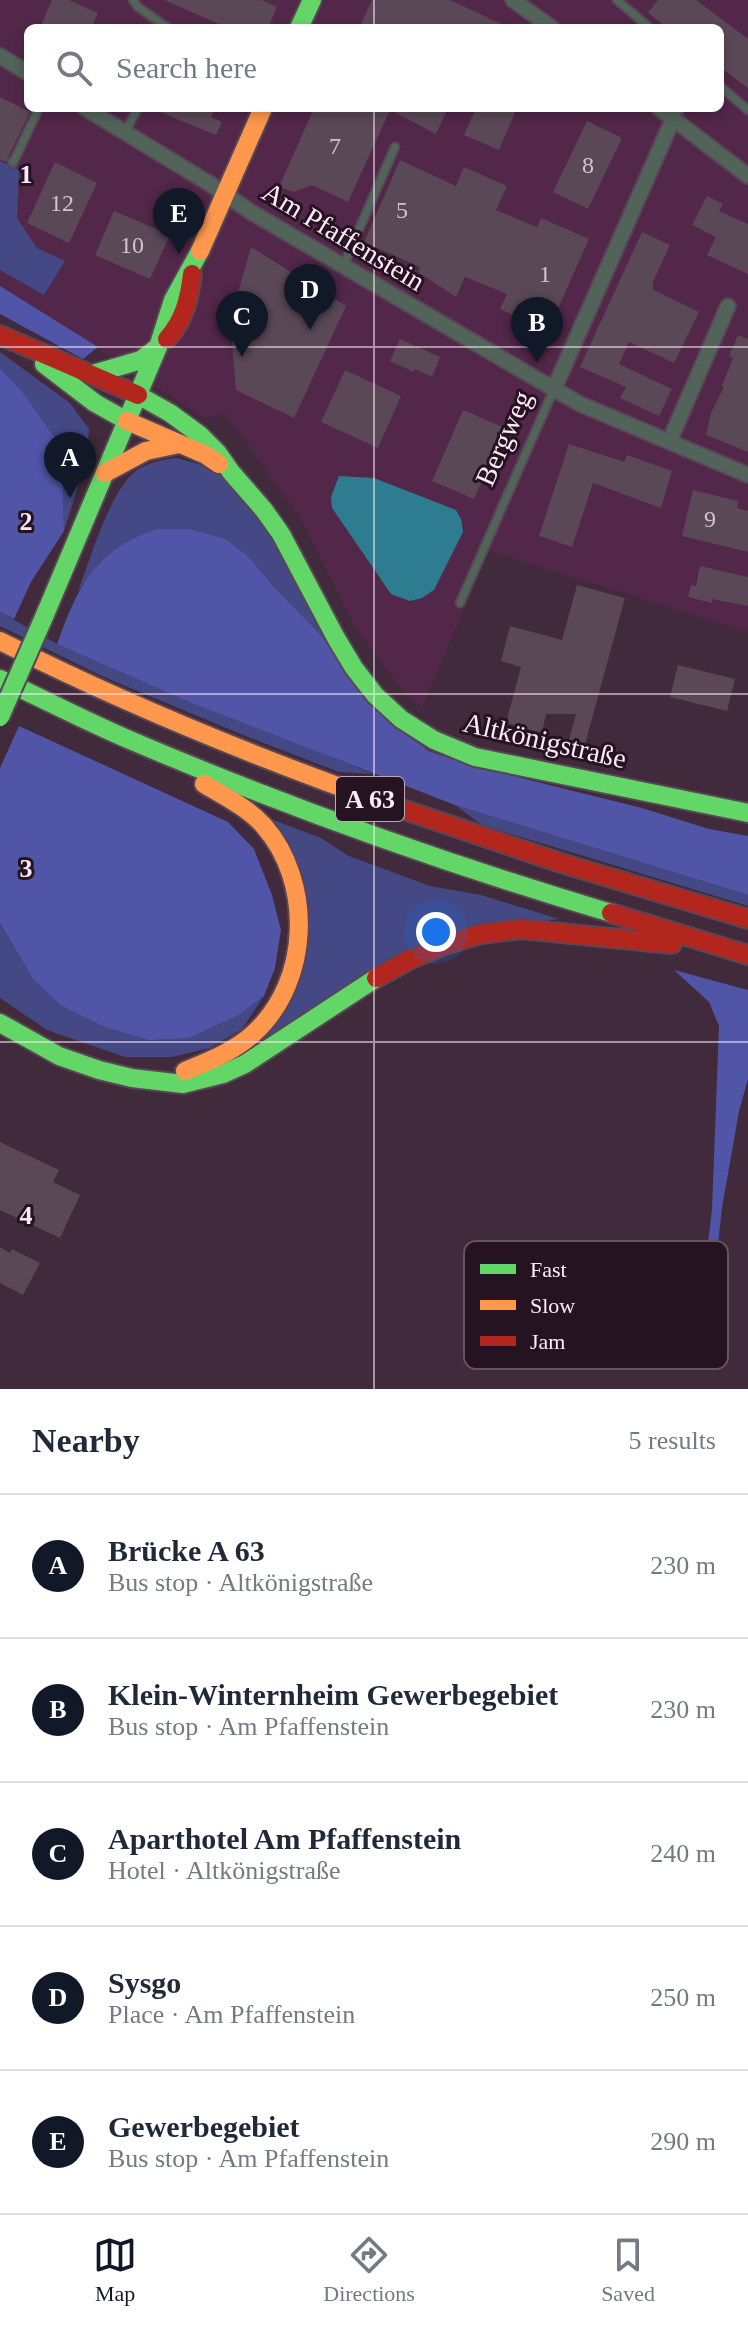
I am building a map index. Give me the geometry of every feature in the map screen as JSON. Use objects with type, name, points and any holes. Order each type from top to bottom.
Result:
[{"type":"main road","points":[[301,24],[312,0]]},
{"type":"main road","points":[[0,717],[158,347],[173,300],[193,266],[261,112]]},
{"type":"main road","points":[[0,335],[19,345]]},
{"type":"main road","name":"Altkönigstraße","points":[[19,345],[93,374],[172,413],[218,453],[229,470],[254,496],[280,534],[358,675],[381,703],[404,722],[451,749],[475,757],[723,807],[747,808]]},
{"type":"main road","name":"Altkönigstraße","points":[[19,345],[95,403],[127,421],[206,455],[229,470]]},
{"type":"main road","points":[[93,374],[141,360],[158,347]]},
{"type":"main road","points":[[105,473],[146,451],[179,444]]},
{"type":"main road","name":"A 63","points":[[0,641],[153,714],[346,790],[527,853],[748,919]]},
{"type":"main road","name":"A 63","points":[[0,679],[136,743],[350,827],[511,883],[748,955]]},
{"type":"main road","points":[[136,743],[243,807],[265,827],[281,849],[289,867],[299,905],[299,931],[292,968],[285,989],[265,1022],[252,1036],[232,1049],[163,1080]]},
{"type":"main road","points":[[1,1023],[59,1056],[99,1070],[132,1078],[183,1084],[234,1069],[276,1045],[383,972],[443,943],[479,933],[521,929],[558,931],[627,941],[716,947]]},
{"type":"street","points":[[513,0],[546,24]]},
{"type":"street","points":[[0,56],[24,71]]},
{"type":"street","name":"Am Pfaffenstein","points":[[92,112],[343,267],[580,404],[748,475]]},
{"type":"street","points":[[677,113],[748,176]]},
{"type":"street","name":"Bergweg","points":[[554,389],[677,113]]},
{"type":"street","points":[[670,440],[728,306]]},
{"type":"lane","points":[[133,0],[162,24]]},
{"type":"lane","points":[[617,0],[645,24]]},
{"type":"lane","points":[[724,89],[748,110]]},
{"type":"lane","points":[[12,162],[37,112]]},
{"type":"lane","points":[[125,132],[136,112]]},
{"type":"lane","points":[[343,267],[395,147]]},
{"type":"lane","name":"Bergweg","points":[[460,603],[554,389]]},
{"type":"shaded area","points":[[0,0],[748,0],[748,632],[489,551],[422,708],[396,682],[354,625],[297,512],[224,412],[206,419],[0,286]]},
{"type":"shaded area","points":[[0,161],[19,170],[17,218],[37,248],[65,261],[44,295],[0,270]]},
{"type":"shaded area","points":[[0,286],[98,347],[83,359],[0,314]]},
{"type":"shaded area","points":[[0,352],[70,403],[89,429],[87,458],[64,531],[63,481],[20,389],[0,368]]},
{"type":"shaded area","points":[[0,368],[20,389],[54,437],[63,481],[64,531],[31,582],[14,619],[0,612]]},
{"type":"shaded area","points":[[177,458],[225,477],[273,539],[340,660],[249,557],[226,539],[191,529],[156,529],[101,561],[78,591],[100,530],[122,486],[141,468]]},
{"type":"shaded area","points":[[339,476],[374,478],[456,510],[463,532],[434,590],[410,601],[391,594],[332,508],[331,497]]},
{"type":"shaded area","points":[[156,529],[191,529],[226,539],[249,557],[321,635],[363,695],[396,727],[429,751],[469,765],[642,808],[709,829],[748,836],[748,895],[455,805],[190,702],[57,644],[74,601],[98,565],[126,543]]},
{"type":"shaded area","points":[[0,612],[57,644],[373,774],[339,772],[104,677],[0,626]]},
{"type":"shaded area","points":[[19,726],[228,822],[254,849],[272,895],[281,930],[275,968],[264,996],[239,1015],[189,1038],[149,1040],[103,1026],[62,1006],[33,979],[0,923],[0,768]]},
{"type":"shaded area","points":[[455,805],[748,895],[748,906],[482,825]]},
{"type":"shaded area","points":[[268,818],[321,838],[349,856],[430,886],[481,895],[559,919],[473,929],[227,1062],[302,970]]},
{"type":"shaded area","points":[[0,923],[33,979],[189,1038],[239,1015],[264,996],[242,1029],[210,1048],[172,1057],[125,1057],[47,1030],[0,998]]},
{"type":"shaded area","points":[[674,970],[748,990],[748,1079],[739,1111],[718,1241],[708,1241],[719,1026],[709,1002]]},
{"type":"building","points":[[52,0],[69,0],[98,13],[93,24],[42,24]]},
{"type":"building","points":[[164,0],[262,0],[277,7],[270,24],[219,24]]},
{"type":"building","points":[[372,0],[450,0],[501,24],[361,24]]},
{"type":"building","points":[[658,0],[696,0],[748,39],[748,88],[724,70],[724,24],[663,24],[648,13]]},
{"type":"building","points":[[0,97],[24,109],[24,112],[30,112],[6,162],[0,160]]},
{"type":"building","points":[[160,112],[213,112],[211,117],[222,122],[216,135]]},
{"type":"building","points":[[312,112],[389,112],[348,202],[312,185],[294,192],[279,187]]},
{"type":"building","points":[[394,112],[446,112],[436,134]]},
{"type":"building","points":[[474,112],[515,112],[499,150],[464,135]]},
{"type":"building","points":[[587,121],[622,138],[588,209],[553,192]]},
{"type":"building","points":[[400,160],[456,186],[464,167],[507,186],[496,210],[537,227],[541,218],[589,239],[548,331],[500,309],[507,294],[465,277],[456,297],[418,272],[420,267],[364,242]]},
{"type":"building","points":[[55,162],[97,183],[69,243],[27,223]]},
{"type":"building","points":[[707,196],[723,204],[719,211],[748,224],[748,274],[707,255],[716,237],[692,225]]},
{"type":"building","points":[[114,211],[170,235],[150,279],[95,255]]},
{"type":"building","points":[[642,232],[670,245],[652,289],[699,312],[674,363],[629,342],[619,364],[672,389],[659,416],[620,398],[626,387],[580,367]]},
{"type":"building","points":[[251,247],[346,306],[294,418],[236,390],[230,321]]},
{"type":"building","points":[[738,335],[748,339],[748,452],[706,435],[711,413],[724,387],[733,358],[729,356]]},
{"type":"building","points":[[400,339],[440,357],[432,377],[390,361]]},
{"type":"building","points":[[345,370],[401,396],[378,448],[321,422]]},
{"type":"building","points":[[463,410],[505,428],[474,499],[432,481]]},
{"type":"building","points":[[569,444],[624,462],[627,455],[672,471],[661,508],[593,483],[572,547],[539,536]]},
{"type":"building","points":[[693,490],[738,501],[737,508],[748,511],[748,552],[682,536]]},
{"type":"building","points":[[700,566],[748,577],[748,606],[688,597],[691,585],[696,586]]},
{"type":"building","points":[[577,585],[625,598],[585,744],[569,740],[576,714],[546,714],[542,733],[506,723],[521,667],[501,661],[510,626],[562,640]]},
{"type":"building","points":[[678,665],[735,679],[727,711],[670,697]]},
{"type":"building","points":[[0,1142],[59,1170],[53,1182],[80,1195],[60,1238],[0,1210]]},
{"type":"building","points":[[0,1247],[10,1253],[12,1249],[40,1263],[23,1295],[0,1283]]},
{"type":"traffic: fast","points":[[301,24],[312,0]]},
{"type":"traffic: fast","points":[[44,617],[158,347],[173,300],[200,251]]},
{"type":"traffic: fast","points":[[93,374],[141,360],[158,347]]},
{"type":"traffic: fast","points":[[44,364],[95,403],[127,421]]},
{"type":"traffic: fast","points":[[138,395],[170,413],[217,452],[281,534],[354,668],[375,695],[401,719],[434,740],[475,757],[748,813]]},
{"type":"traffic: fast","points":[[0,717],[44,617]]},
{"type":"traffic: fast","points":[[0,679],[120,736],[254,791],[431,856],[611,913]]},
{"type":"traffic: fast","points":[[0,1023],[59,1056],[99,1070],[132,1078],[183,1084],[223,1074],[245,1064],[376,978]]},
{"type":"traffic: slow","points":[[200,251],[261,112]]},
{"type":"traffic: slow","points":[[127,421],[206,455],[219,464]]},
{"type":"traffic: slow","points":[[105,473],[146,451],[179,444]]},
{"type":"traffic: slow","points":[[0,641],[191,728],[387,804]]},
{"type":"traffic: slow","points":[[185,1071],[239,1045],[273,1011],[286,987],[295,959],[299,931],[291,875],[280,849],[251,814],[204,784]]},
{"type":"traffic: jam","points":[[167,339],[185,309],[192,274]]},
{"type":"traffic: jam","points":[[0,335],[138,395]]},
{"type":"traffic: jam","points":[[387,804],[561,863],[748,919]]},
{"type":"traffic: jam","points":[[611,913],[748,955]]},
{"type":"traffic: jam","points":[[376,978],[444,945],[481,934],[521,929],[672,944]]},
{"type":"place","name":"Gewerbegebiet","points":[[179,254]]},
{"type":"place","name":"Sysgo","points":[[310,330]]},
{"type":"place","name":"Aparthotel Am Pfaffenstein","points":[[242,357]]},
{"type":"place","name":"Klein-Winternheim Gewerbegebiet","points":[[537,363]]},
{"type":"place","name":"Brücke A 63","points":[[70,498]]}]
